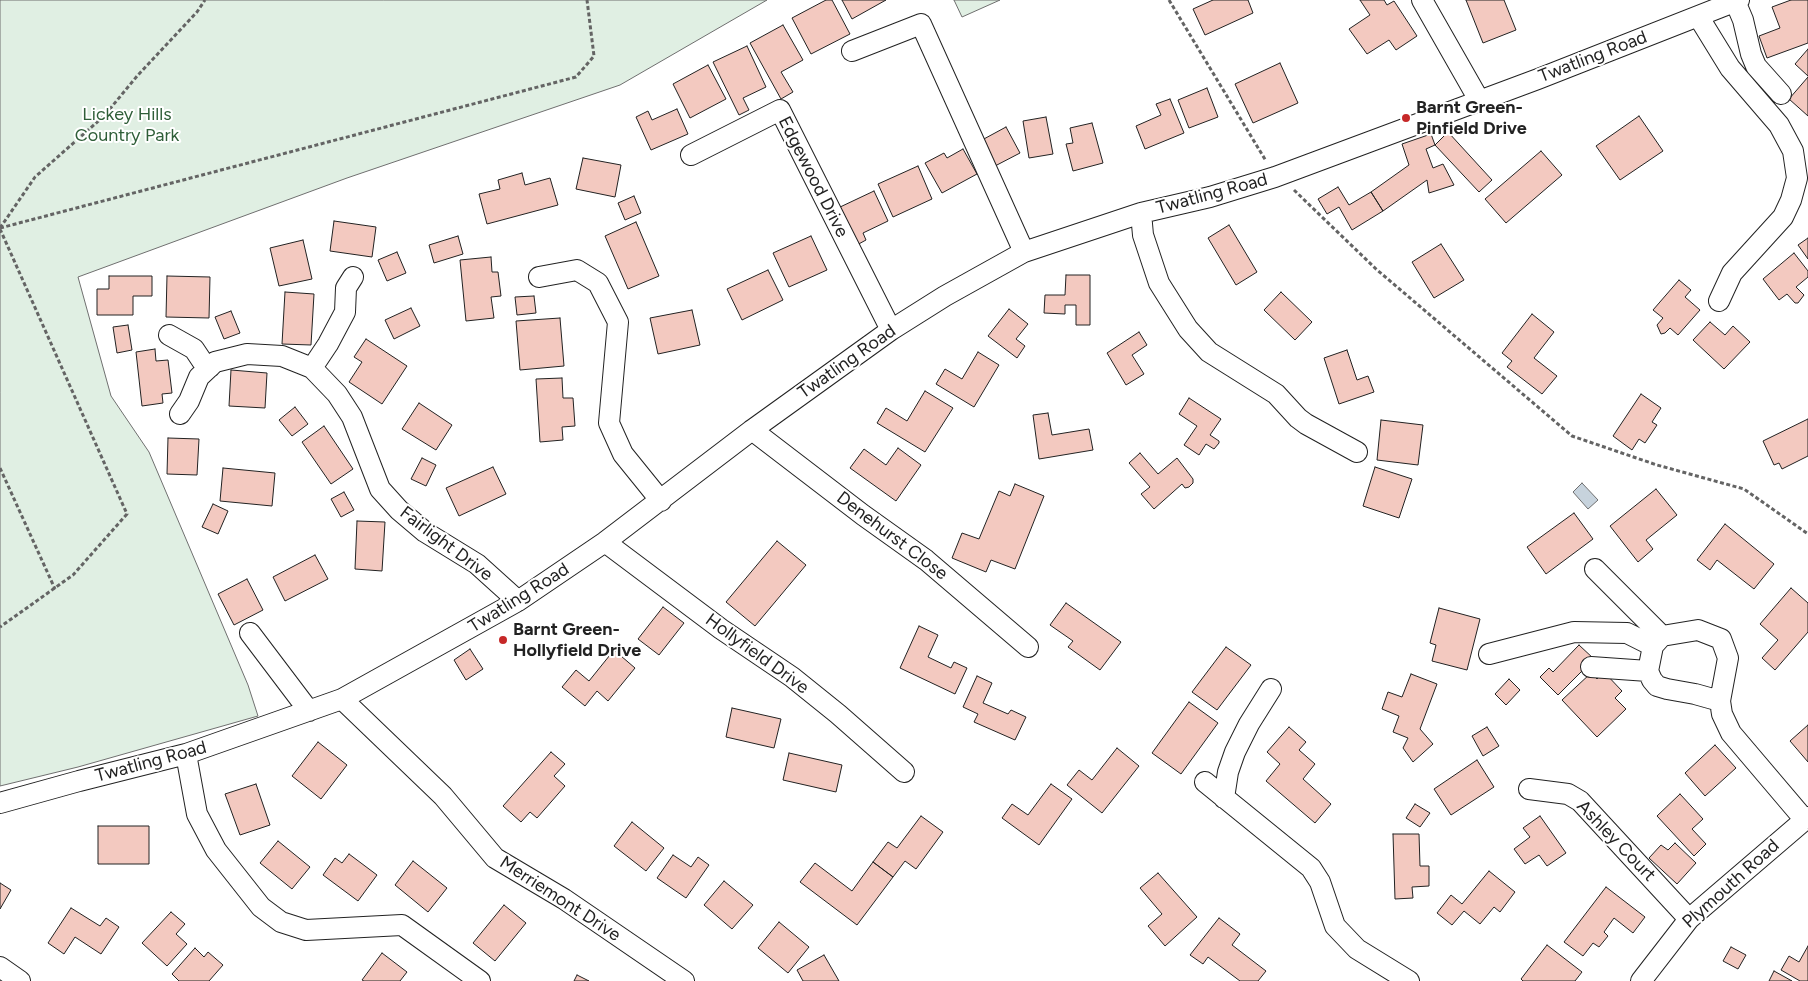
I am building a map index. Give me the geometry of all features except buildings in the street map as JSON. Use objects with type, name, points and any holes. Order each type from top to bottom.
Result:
[{"type":"street","points":[[1422,0],[1479,100]]},
{"type":"street","name":"Twatling Road","points":[[0,803],[80,780],[186,754],[342,699],[518,601],[605,542],[752,430],[891,330],[945,296],[1024,252],[1141,213],[1210,197],[1277,176],[1538,79],[1737,1]]},
{"type":"street","points":[[1737,1],[1756,66],[1781,94]]},
{"type":"street","points":[[1698,16],[1730,68],[1779,125],[1793,151],[1797,178],[1791,200],[1783,217],[1732,273],[1719,301]]},
{"type":"street","points":[[852,51],[921,24],[1024,252]]},
{"type":"street","name":"Edgewood Drive","points":[[691,154],[780,110],[891,330]]},
{"type":"street","points":[[1141,213],[1143,236],[1159,283],[1188,329],[1208,352],[1276,394],[1306,424],[1357,452]]},
{"type":"street","points":[[539,277],[577,270],[598,283],[618,322],[609,423],[623,454],[661,501]]},
{"type":"street","points":[[312,368],[328,344],[345,312],[346,288],[353,277]]},
{"type":"street","points":[[168,335],[194,349],[202,361],[210,366],[199,376],[189,401],[180,414]]},
{"type":"street","name":"Fairlight Drive","points":[[210,366],[215,362],[247,354],[282,356],[312,368],[337,394],[352,417],[380,489],[399,510],[425,532],[477,564],[518,601]]},
{"type":"street","name":"Denehurst Close","points":[[752,430],[863,515],[926,560],[1028,647]]},
{"type":"street","name":"Hollyfield Drive","points":[[605,542],[721,629],[792,677],[838,714],[904,772]]},
{"type":"street","points":[[1594,569],[1657,641]]},
{"type":"street","points":[[1489,654],[1574,632],[1627,633],[1657,641],[1698,630],[1721,639],[1728,658],[1720,701],[1722,714],[1731,733],[1806,818]]},
{"type":"street","points":[[250,632],[309,711]]},
{"type":"street","points":[[1657,641],[1648,671],[1657,686],[1720,701]]},
{"type":"street","points":[[1591,667],[1648,671]]},
{"type":"street","points":[[1224,798],[1230,762],[1245,731],[1271,689]]},
{"type":"street","name":"Merriemont Drive","points":[[342,699],[442,796],[495,858],[564,899],[684,981]]},
{"type":"street","points":[[186,754],[197,814],[216,850],[261,907],[282,922],[306,930],[402,924],[480,981]]},
{"type":"street","points":[[1205,782],[1311,868],[1320,882],[1335,926],[1356,949],[1409,981]]},
{"type":"street","name":"Ashley Court","points":[[1530,789],[1568,794],[1580,801],[1689,919]]},
{"type":"street","name":"Plymouth Road","points":[[1641,981],[1689,919],[1806,818]]},
{"type":"street","points":[[0,967],[20,981]]},
{"type":"path","points":[[0,229],[35,177],[104,116],[138,75],[197,12],[205,0]]},
{"type":"path","points":[[0,229],[576,77],[594,56],[587,0]]},
{"type":"path","points":[[1169,0],[1277,176],[1376,269],[1572,436],[1657,464],[1744,489],[1808,534]]},
{"type":"path","points":[[0,229],[127,514],[74,575],[0,627]]},
{"type":"path","points":[[0,468],[55,589]]},
{"type":"green space","name":"Lickey Hills Country Park","points":[[0,0],[767,0],[620,85],[347,178],[78,277],[111,396],[149,452],[248,685],[258,716],[78,767],[0,786]]},
{"type":"green space","points":[[954,0],[1000,0],[962,17]]},
{"type":"shaded area","points":[[1582,483],[1598,500],[1588,509],[1573,492]]},
{"type":"place","name":"Barnt Green- Pinfield Drive","points":[[1406,118]]},
{"type":"place","name":"Barnt Green- Hollyfield Drive","points":[[503,640]]}]
